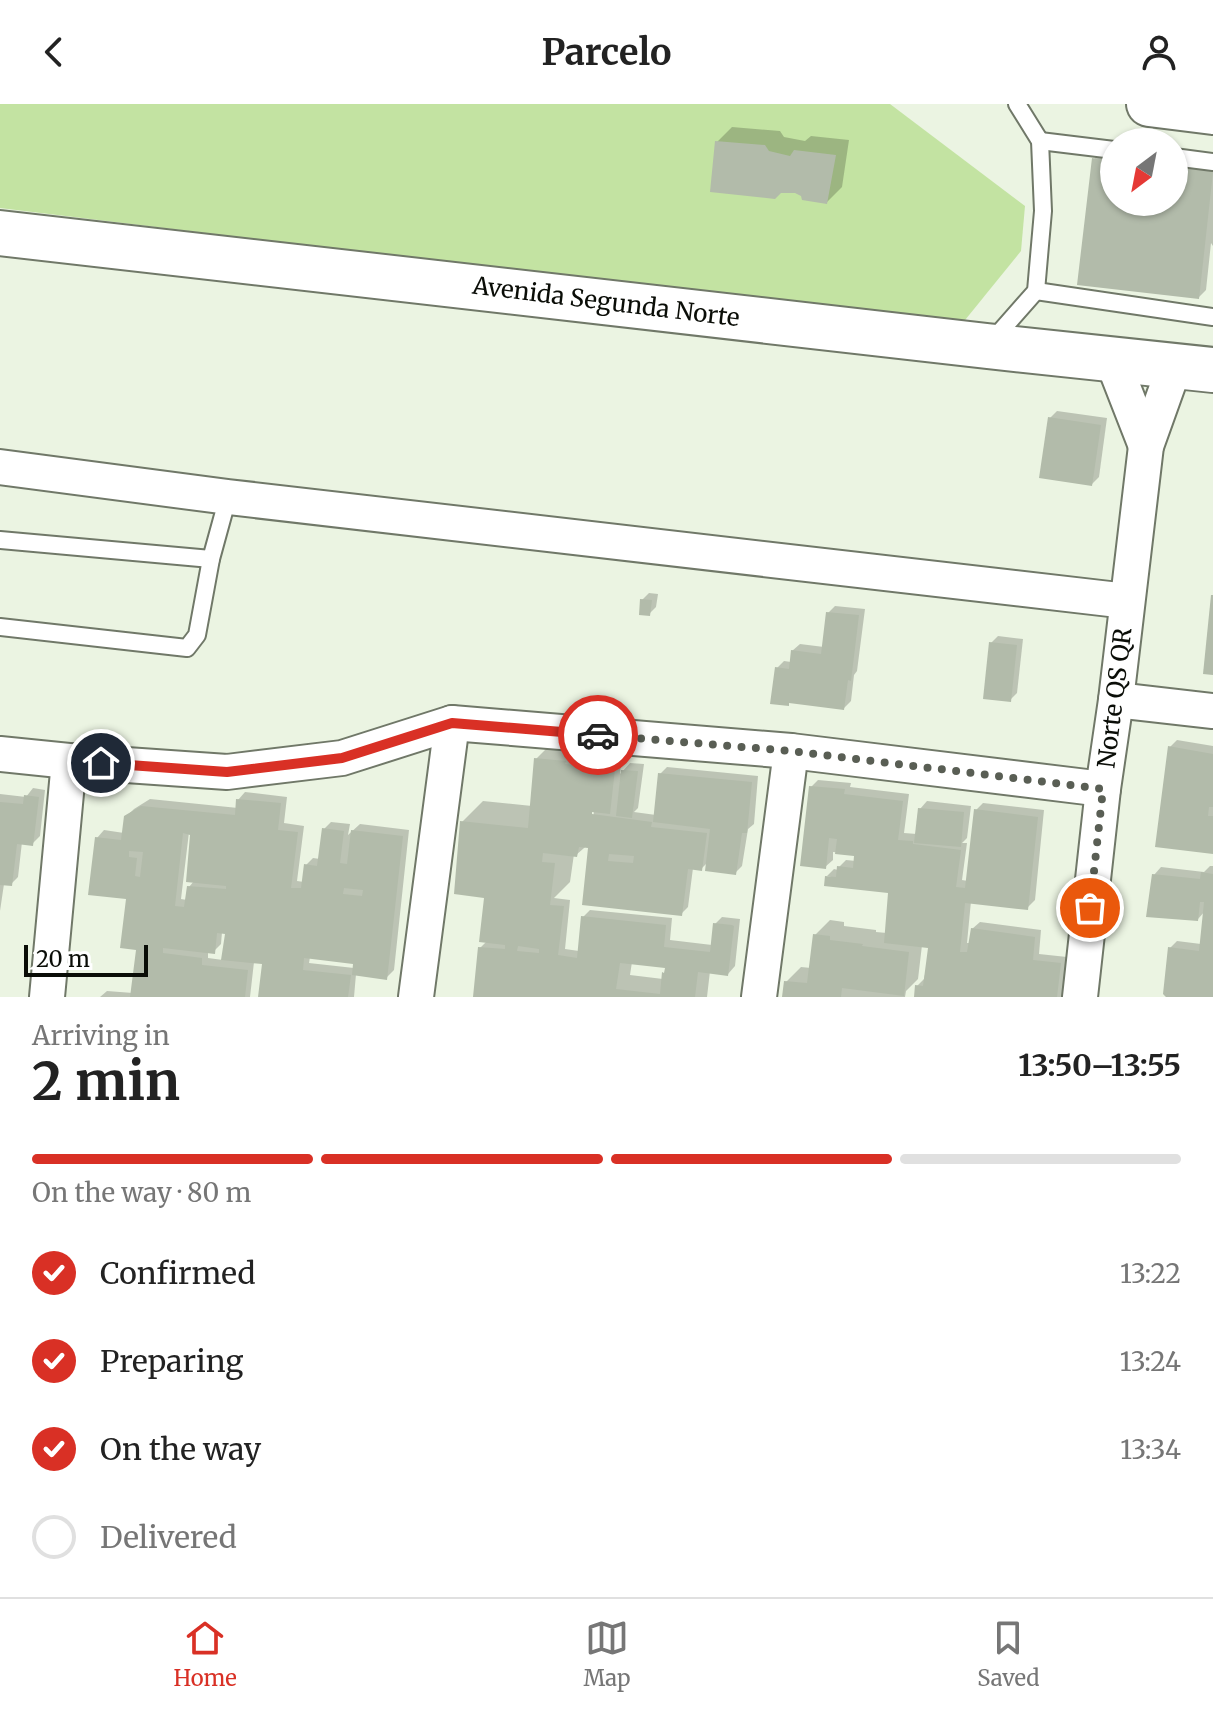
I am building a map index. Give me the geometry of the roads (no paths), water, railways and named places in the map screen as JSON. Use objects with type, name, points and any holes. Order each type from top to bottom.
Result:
[{"type":"main road","name":"Avenida Segunda Norte","points":[[0,233],[1194,367]]},
{"type":"street","name":"Norte QS QR","points":[[1112,359],[1146,446]]},
{"type":"street","name":"Norte QS QR","points":[[1080,997],[1146,446],[1194,367]]},
{"type":"street","points":[[0,467],[228,497],[1127,601]]},
{"type":"street","points":[[1116,700],[1213,711]]},
{"type":"street","points":[[0,754],[227,772],[342,758],[452,723],[791,751],[1103,789]]},
{"type":"street","points":[[416,997],[452,723]]},
{"type":"street","points":[[759,997],[791,751]]},
{"type":"street","points":[[47,997],[69,761]]},
{"type":"lane","points":[[987,346],[1036,291],[1043,211],[1040,141],[1017,104]]},
{"type":"lane","points":[[1040,141],[1100,148]]},
{"type":"lane","points":[[1188,159],[1213,162]]},
{"type":"lane","points":[[1036,291],[1213,317]]},
{"type":"lane","points":[[0,627],[187,648],[197,635],[211,559],[228,497]]},
{"type":"lane","points":[[0,540],[211,559]]}]
